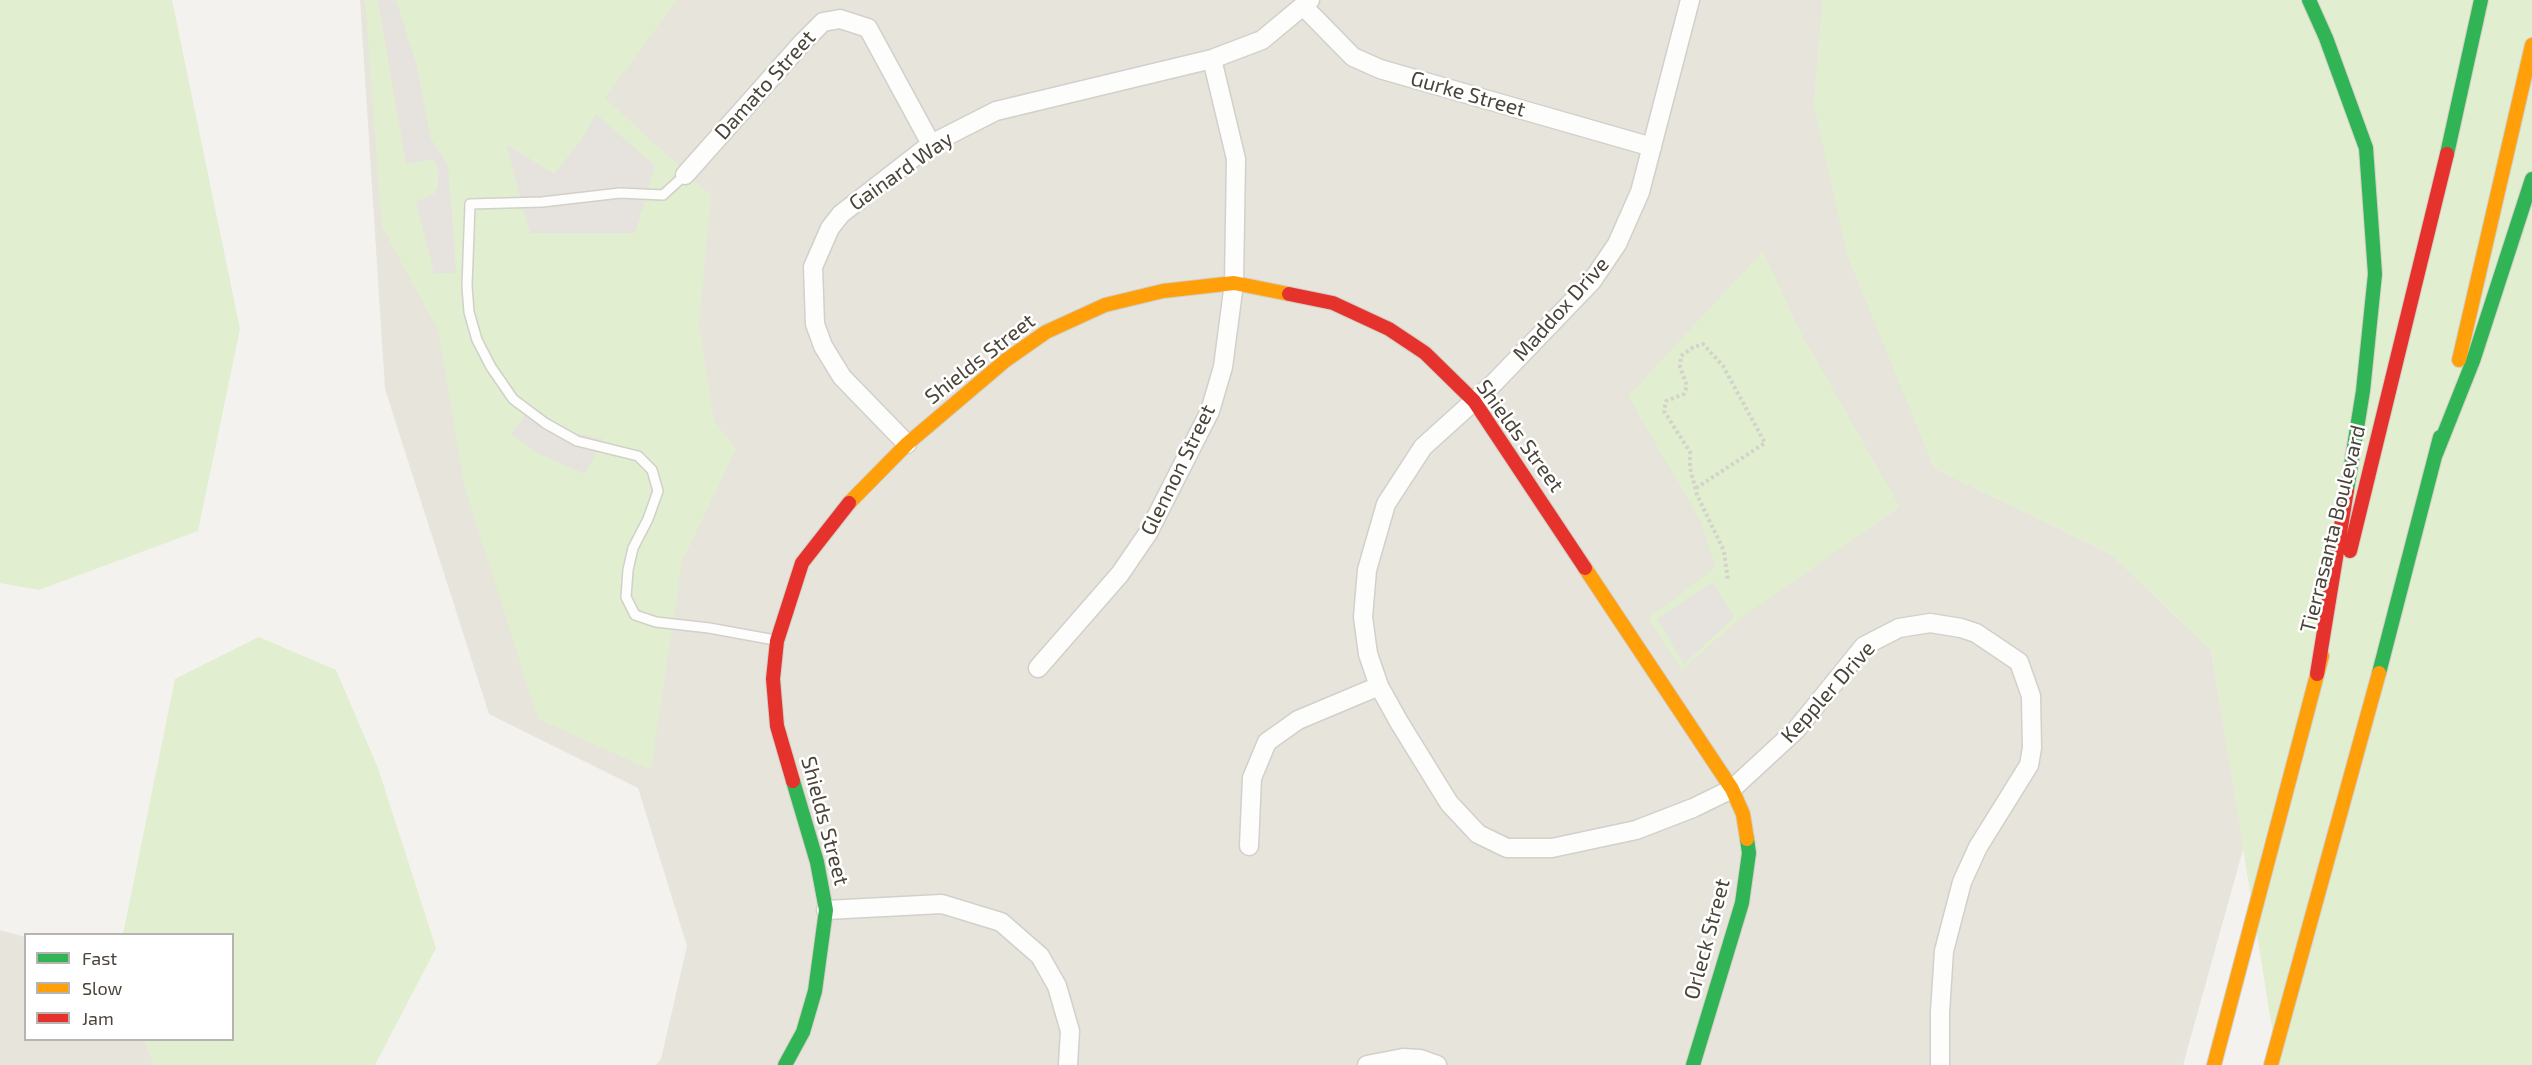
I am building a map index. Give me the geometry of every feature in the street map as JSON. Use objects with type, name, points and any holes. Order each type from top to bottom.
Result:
[{"type":"main road","points":[[2309,0],[2326,38],[2366,148],[2375,274],[2363,391],[2317,674]]},
{"type":"main road","name":"Tierrasanta Boulevard","points":[[2214,1065],[2358,522],[2481,0]]},
{"type":"main road","points":[[2271,1065],[2415,540],[2532,45]]},
{"type":"main road","points":[[2436,454],[2473,361],[2532,179]]},
{"type":"main road","name":"Shields Street","points":[[785,1065],[803,1032],[815,991],[822,952],[825,910],[817,862],[777,726],[773,679],[777,641],[802,563],[840,512],[907,444],[1006,360],[1046,332],[1105,305],[1163,291],[1234,283],[1334,303],[1389,329],[1425,352],[1474,401],[1732,789]]},
{"type":"main road","name":"Orleck Street","points":[[1693,1065],[1742,903],[1749,853],[1743,814],[1732,789]]},
{"type":"street","name":"Maddox Drive","points":[[1379,686],[1368,654],[1363,617],[1367,570],[1386,504],[1423,447],[1474,401],[1592,281],[1630,220],[1652,147],[1690,0]]},
{"type":"street","name":"Gurke Street","points":[[1307,3],[1353,57],[1380,69],[1652,147]]},
{"type":"street","name":"Gainard Way","points":[[907,444],[842,377],[823,346],[815,324],[813,267],[830,228],[841,214],[931,144],[996,111],[1212,58],[1262,40],[1307,3]]},
{"type":"street","name":"Damato Street","points":[[685,175],[802,42],[823,22],[840,19],[868,28],[931,144]]},
{"type":"street","name":"Glennon Street","points":[[1038,668],[1120,574],[1148,533],[1210,411],[1223,367],[1234,283],[1236,159],[1212,58]]},
{"type":"street","name":"Keppler Drive","points":[[1379,686],[1449,803],[1478,834],[1507,848],[1552,848],[1636,830],[1693,808],[1732,789],[1797,730],[1864,646],[1885,633],[1915,625],[1946,625],[1976,633],[2019,662],[2031,696],[2032,748],[2029,765],[1978,847],[1962,882],[1944,951],[1940,1012],[1940,1065]]},
{"type":"street","points":[[1249,846],[1252,778],[1267,742],[1298,720],[1379,686]]},
{"type":"street","points":[[825,910],[942,904],[1000,922],[1040,956],[1057,986],[1070,1030],[1068,1065]]},
{"type":"street","points":[[1367,1065],[1403,1058],[1419,1059],[1437,1065]]},
{"type":"lane","points":[[685,175],[663,195],[620,193],[542,202],[470,204],[467,286],[469,312],[477,340],[491,367],[513,399],[545,423],[577,441],[638,456],[652,470],[658,491],[648,519],[633,548],[628,570],[626,597],[636,615],[656,622],[709,628],[777,641]]},
{"type":"path","points":[[1696,488],[1765,443],[1723,366],[1703,344],[1681,356],[1680,368],[1687,386],[1684,394],[1666,402],[1664,411],[1689,452],[1690,468],[1696,488],[1724,551],[1728,581]]},
{"type":"shaded area","points":[[360,0],[1823,0],[1814,105],[1934,468],[2111,554],[2211,650],[2244,846],[2183,1065],[656,1065],[661,1059],[687,946],[638,788],[489,714],[385,389]]},
{"type":"shaded area","points":[[378,0],[396,0],[416,63],[431,139],[448,165],[456,273],[434,273],[416,202],[435,193],[438,184],[438,169],[434,159],[406,164]]},
{"type":"shaded area","points":[[596,114],[655,166],[635,233],[530,233],[506,144],[554,174],[580,142]]},
{"type":"shaded area","points":[[532,406],[567,431],[603,439],[585,474],[537,453],[511,434]]},
{"type":"shaded area","points":[[1713,582],[1734,617],[1684,664],[1657,619]]},
{"type":"shaded area","points":[[0,930],[24,937],[24,1041],[145,1041],[154,1065],[0,1065]]},
{"type":"green space","points":[[0,0],[172,0],[240,329],[198,531],[39,590],[0,583]]},
{"type":"green space","points":[[365,0],[677,0],[605,98],[711,195],[699,325],[714,420],[736,449],[682,562],[651,770],[538,719],[465,488],[439,332],[382,227]]},
{"type":"green space","points":[[1823,0],[2532,0],[2532,1065],[2278,1065],[2211,650],[2111,554],[1934,468],[1847,255],[1814,105]]},
{"type":"green space","points":[[1763,251],[1801,333],[1900,507],[1737,621],[1682,670],[1648,618],[1716,567],[1700,520],[1628,396]]},
{"type":"green space","points":[[259,637],[336,670],[378,768],[436,948],[375,1065],[154,1065],[145,1041],[234,1041],[234,933],[123,933],[175,679]]},
{"type":"traffic: fast","points":[[2309,0],[2326,38],[2366,148],[2375,274],[2363,391],[2347,490]]},
{"type":"traffic: fast","points":[[2447,154],[2481,0]]},
{"type":"traffic: fast","points":[[2436,454],[2473,361],[2532,179]]},
{"type":"traffic: fast","points":[[2379,673],[2440,437]]},
{"type":"traffic: fast","points":[[785,1065],[803,1032],[815,991],[826,910],[817,862],[793,781]]},
{"type":"traffic: fast","points":[[1693,1065],[1742,903],[1749,853],[1747,839]]},
{"type":"traffic: slow","points":[[2459,360],[2532,45]]},
{"type":"traffic: slow","points":[[849,503],[907,444],[1006,360],[1046,332],[1105,305],[1163,291],[1234,283],[1289,294]]},
{"type":"traffic: slow","points":[[1585,568],[1732,789],[1743,814],[1747,839]]},
{"type":"traffic: slow","points":[[2214,1065],[2322,656]]},
{"type":"traffic: slow","points":[[2271,1065],[2379,673]]},
{"type":"traffic: jam","points":[[2350,551],[2447,154]]},
{"type":"traffic: jam","points":[[1289,294],[1333,303],[1389,329],[1425,353],[1474,401],[1585,568]]},
{"type":"traffic: jam","points":[[2317,674],[2347,490]]},
{"type":"traffic: jam","points":[[793,781],[777,726],[773,679],[777,641],[802,563],[849,503]]}]
